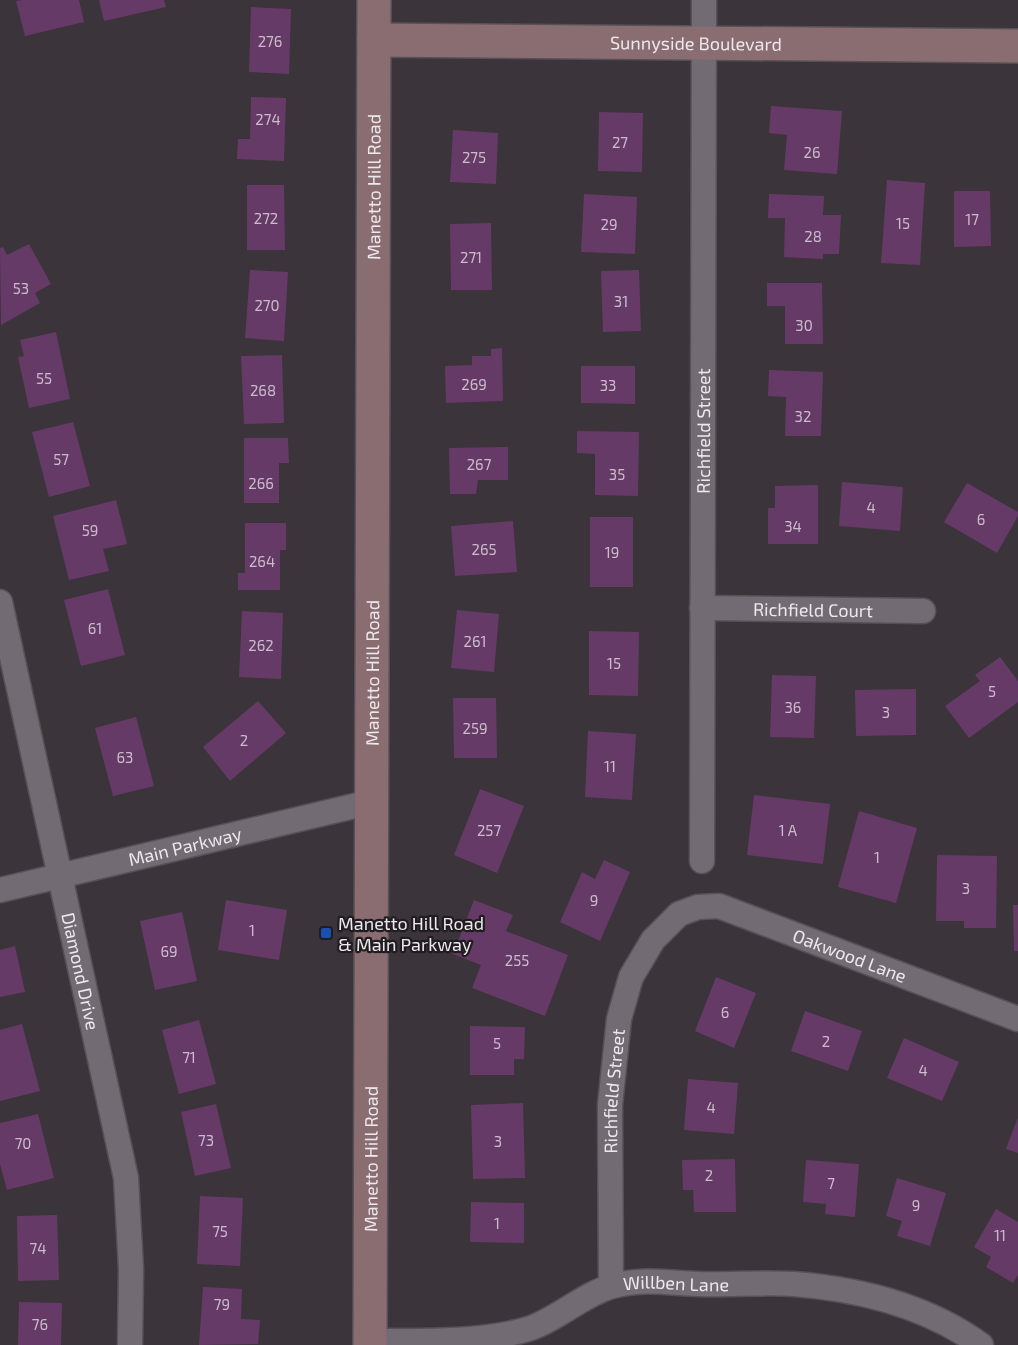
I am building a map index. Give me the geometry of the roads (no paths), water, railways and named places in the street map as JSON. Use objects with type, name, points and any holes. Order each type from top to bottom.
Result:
[{"type":"main road","name":"Manetto Hill Road","points":[[370,1343],[374,0]]},
{"type":"main road","name":"Sunnyside Boulevard","points":[[374,40],[1018,46]]},
{"type":"street","name":"Richfield Street","points":[[702,861],[704,0]]},
{"type":"street","name":"Diamond Drive","points":[[0,602],[126,1178],[131,1269],[130,1345]]},
{"type":"street","name":"Richfield Court","points":[[702,608],[923,610]]},
{"type":"street","name":"Main Parkway","points":[[0,890],[371,802]]},
{"type":"street","name":"Oakwood Lane","points":[[679,914],[698,907],[719,906],[1018,1019]]},
{"type":"street","name":"Richfield Street","points":[[611,1286],[610,1106],[619,1019],[631,977],[654,940],[679,914]]},
{"type":"street","name":"Willben Lane","points":[[370,1343],[497,1336],[530,1328],[611,1286],[647,1280],[698,1284],[793,1284],[863,1293],[914,1310],[960,1330],[981,1345]]},
{"type":"place","name":"Manetto Hill Road & Main Parkway","points":[[326,933]]}]
